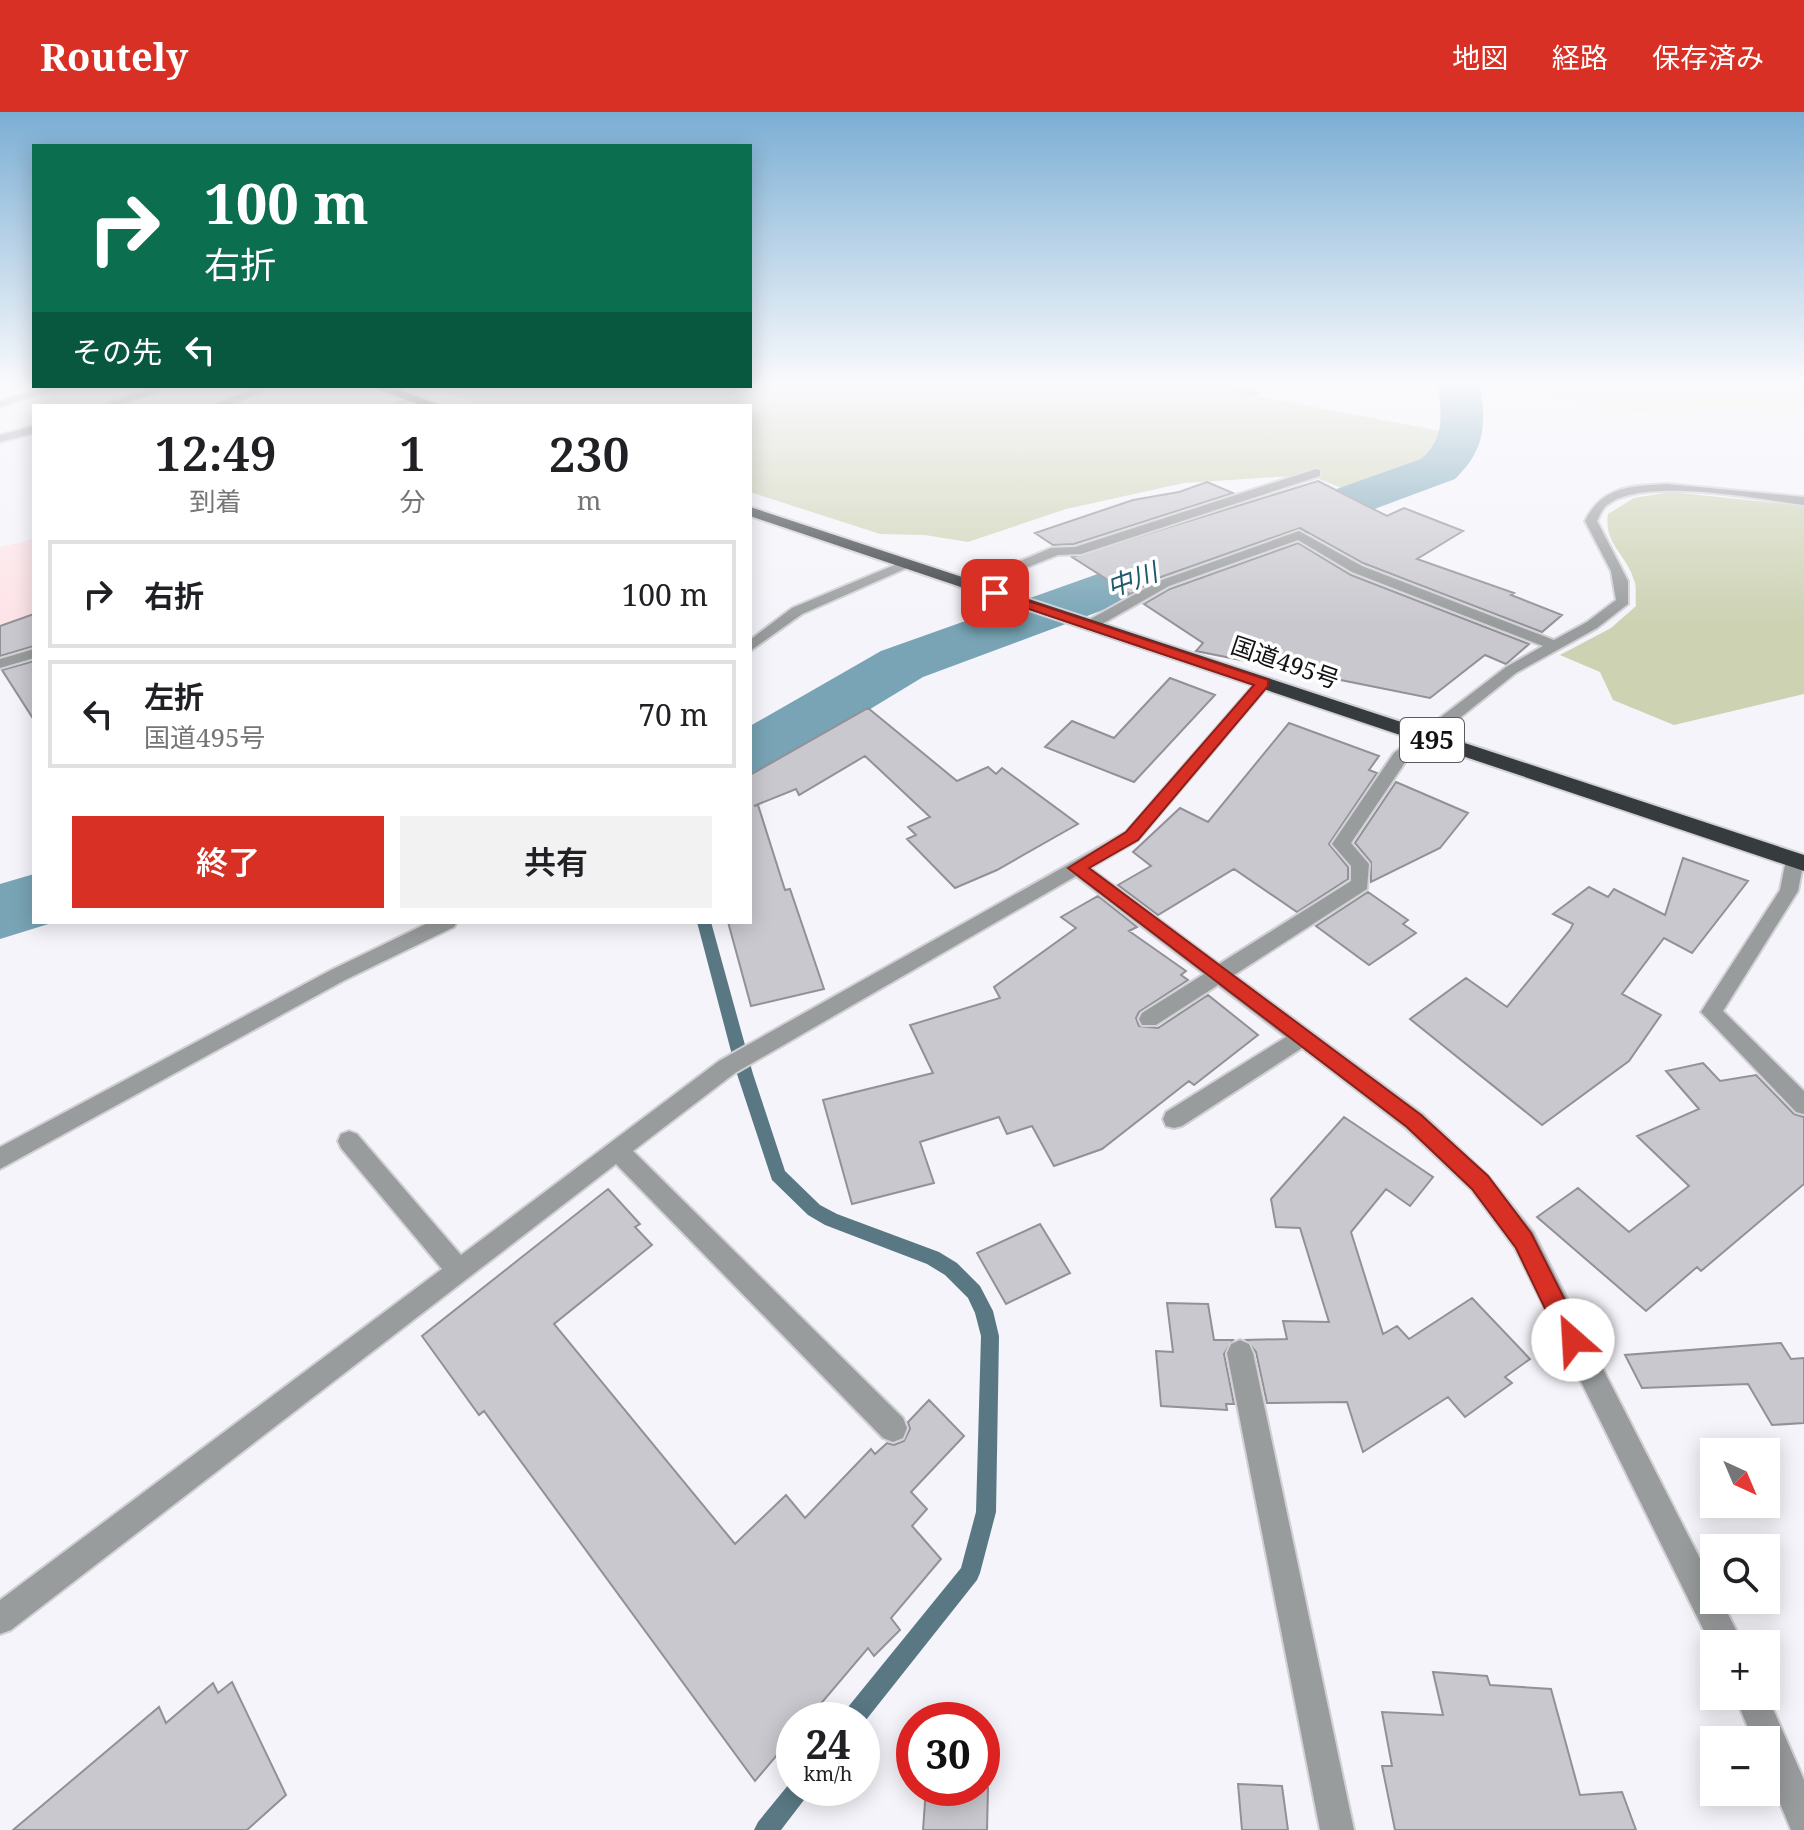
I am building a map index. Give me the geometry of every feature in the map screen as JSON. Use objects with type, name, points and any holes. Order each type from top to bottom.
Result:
[{"type":"highway","name":"国道495号","points":[[752,512],[1799,861]]},
{"type":"street","points":[[970,585],[1056,551],[1076,551],[1316,473]]},
{"type":"street","points":[[1149,1019],[1360,884],[1360,864],[1341,844],[1400,757],[1511,670],[1592,625],[1623,601],[1626,589],[1621,575],[1602,547],[1591,521],[1600,504],[1624,492],[1654,488],[1716,490],[1804,501]]},
{"type":"street","points":[[1090,625],[1112,608],[1140,594],[1299,535],[1357,569],[1554,645]]},
{"type":"street","points":[[752,645],[797,611],[909,564]]},
{"type":"street","points":[[0,664],[32,654]]},
{"type":"street","points":[[0,1619],[736,1061],[1132,836],[1263,683]]},
{"type":"street","points":[[1799,861],[1789,891],[1711,1012],[1804,1105]]},
{"type":"street","points":[[1077,868],[1414,1121],[1480,1183],[1524,1240],[1720,1630]]},
{"type":"street","points":[[0,1159],[338,975],[443,924]]},
{"type":"street","points":[[1174,1119],[1303,1037]]},
{"type":"street","points":[[349,1141],[458,1270]]},
{"type":"street","points":[[617,1150],[893,1428]]},
{"type":"street","points":[[1240,1353],[1337,1830]]},
{"type":"street","points":[[1757,1710],[1804,1820]]},
{"type":"shaded area","points":[[32,539],[32,649],[0,659],[0,547]]},
{"type":"green space","points":[[752,463],[1423,463],[1352,492],[1301,472],[1292,476],[1184,483],[1066,509],[968,542],[925,535],[880,534],[752,493]]},
{"type":"green space","points":[[1671,492],[1804,506],[1804,694],[1674,725],[1613,700],[1600,672],[1560,655],[1611,628],[1636,606],[1635,583],[1612,541],[1607,524],[1608,514],[1634,498]]},
{"type":"building","points":[[1318,481],[1387,516],[1404,508],[1463,531],[1417,559],[1514,593],[1511,595],[1562,615],[1542,632],[1363,563],[1300,528],[1158,578],[1130,594],[1072,557]]},
{"type":"building","points":[[1207,482],[1233,493],[1074,544],[1053,545],[1035,533],[1133,500],[1179,492]]},
{"type":"building","points":[[1298,543],[1351,575],[1529,644],[1506,664],[1485,655],[1430,698],[1196,651],[1203,643],[1144,604],[1170,589]]},
{"type":"building","points":[[32,615],[32,647],[0,656],[0,626]]},
{"type":"building","points":[[32,662],[32,717],[2,670]]},
{"type":"building","points":[[1170,678],[1215,695],[1134,782],[1045,747],[1072,721],[1114,738]]},
{"type":"building","points":[[868,708],[957,781],[988,767],[996,774],[1002,768],[1078,824],[997,870],[955,888],[907,839],[916,835],[908,827],[930,817],[865,756],[799,795],[796,789],[754,806],[758,805],[785,890],[790,889],[824,989],[751,1006],[729,924],[752,924],[752,774]]},
{"type":"building","points":[[1289,723],[1379,756],[1369,770],[1377,773],[1329,844],[1348,867],[1348,879],[1297,912],[1234,869],[1158,915],[1118,885],[1151,866],[1133,852],[1180,808],[1208,822]]},
{"type":"building","points":[[1396,782],[1468,813],[1440,848],[1371,882],[1371,862],[1355,843]]},
{"type":"building","points":[[1683,858],[1748,881],[1692,953],[1664,938],[1622,994],[1661,1015],[1629,1061],[1542,1125],[1410,1019],[1466,978],[1507,1007],[1573,924],[1553,914],[1589,887],[1608,897],[1614,889],[1665,915]]},
{"type":"building","points":[[1368,892],[1408,920],[1403,924],[1416,933],[1369,965],[1316,926]]},
{"type":"building","points":[[1098,896],[1137,927],[1129,931],[1186,971],[1181,975],[1188,980],[1139,1012],[1136,1018],[1139,1026],[1158,1028],[1208,995],[1258,1035],[1194,1085],[1189,1081],[1102,1149],[1054,1166],[1032,1126],[1007,1134],[999,1117],[920,1142],[934,1183],[852,1204],[823,1100],[933,1073],[910,1025],[1000,998],[994,987],[1076,928],[1061,917]]},
{"type":"building","points":[[1703,1063],[1720,1081],[1756,1075],[1794,1114],[1804,1117],[1804,1184],[1701,1271],[1697,1267],[1646,1311],[1537,1217],[1578,1188],[1629,1232],[1689,1186],[1637,1136],[1699,1109],[1666,1071]]},
{"type":"building","points":[[1344,1117],[1433,1177],[1410,1206],[1386,1189],[1351,1232],[1383,1334],[1397,1326],[1409,1339],[1472,1298],[1530,1359],[1505,1377],[1512,1383],[1465,1417],[1448,1397],[1363,1452],[1347,1402],[1267,1403],[1256,1352],[1246,1340],[1287,1339],[1283,1321],[1329,1322],[1300,1228],[1276,1227],[1271,1199]]},
{"type":"building","points":[[608,1189],[640,1224],[635,1227],[652,1245],[554,1324],[735,1544],[786,1495],[805,1518],[871,1449],[875,1454],[887,1443],[894,1445],[904,1441],[910,1429],[908,1422],[929,1400],[964,1436],[911,1492],[927,1509],[912,1526],[941,1559],[891,1618],[900,1630],[874,1656],[868,1648],[822,1702],[776,1702],[776,1756],[755,1781],[484,1411],[479,1415],[422,1336]]},
{"type":"building","points":[[1040,1224],[1070,1273],[1006,1304],[977,1253]]},
{"type":"building","points":[[1167,1303],[1208,1304],[1214,1340],[1233,1340],[1224,1354],[1234,1404],[1226,1404],[1227,1410],[1161,1406],[1156,1351],[1173,1352]]},
{"type":"building","points":[[1781,1343],[1791,1359],[1804,1358],[1804,1423],[1772,1425],[1748,1384],[1642,1388],[1625,1355]]},
{"type":"building","points":[[1433,1672],[1487,1676],[1490,1685],[1551,1689],[1580,1795],[1622,1792],[1636,1830],[1395,1830],[1382,1766],[1392,1766],[1382,1712],[1443,1715]]},
{"type":"building","points":[[232,1682],[286,1795],[247,1830],[13,1830],[159,1707],[166,1723],[213,1683],[218,1693]]},
{"type":"building","points":[[1238,1784],[1282,1786],[1288,1830],[1242,1830]]},
{"type":"building","points":[[925,1806],[988,1806],[987,1830],[923,1830]]},
{"type":"waterway","name":"中川","points":[[752,753],[902,664],[1438,469],[1444,463]]},
{"type":"waterway","name":"中川","points":[[0,912],[32,902]]},
{"type":"waterway","points":[[705,924],[745,1074],[778,1175],[814,1210],[831,1220],[933,1258],[951,1269],[974,1292],[984,1311],[990,1336],[986,1512],[970,1573],[866,1702]]},
{"type":"waterway","points":[[766,1830],[785,1806]]},
{"type":"route","points":[[995,593],[1263,683],[1132,836],[1077,868],[1414,1121],[1480,1183],[1524,1240],[1573,1340]]}]
